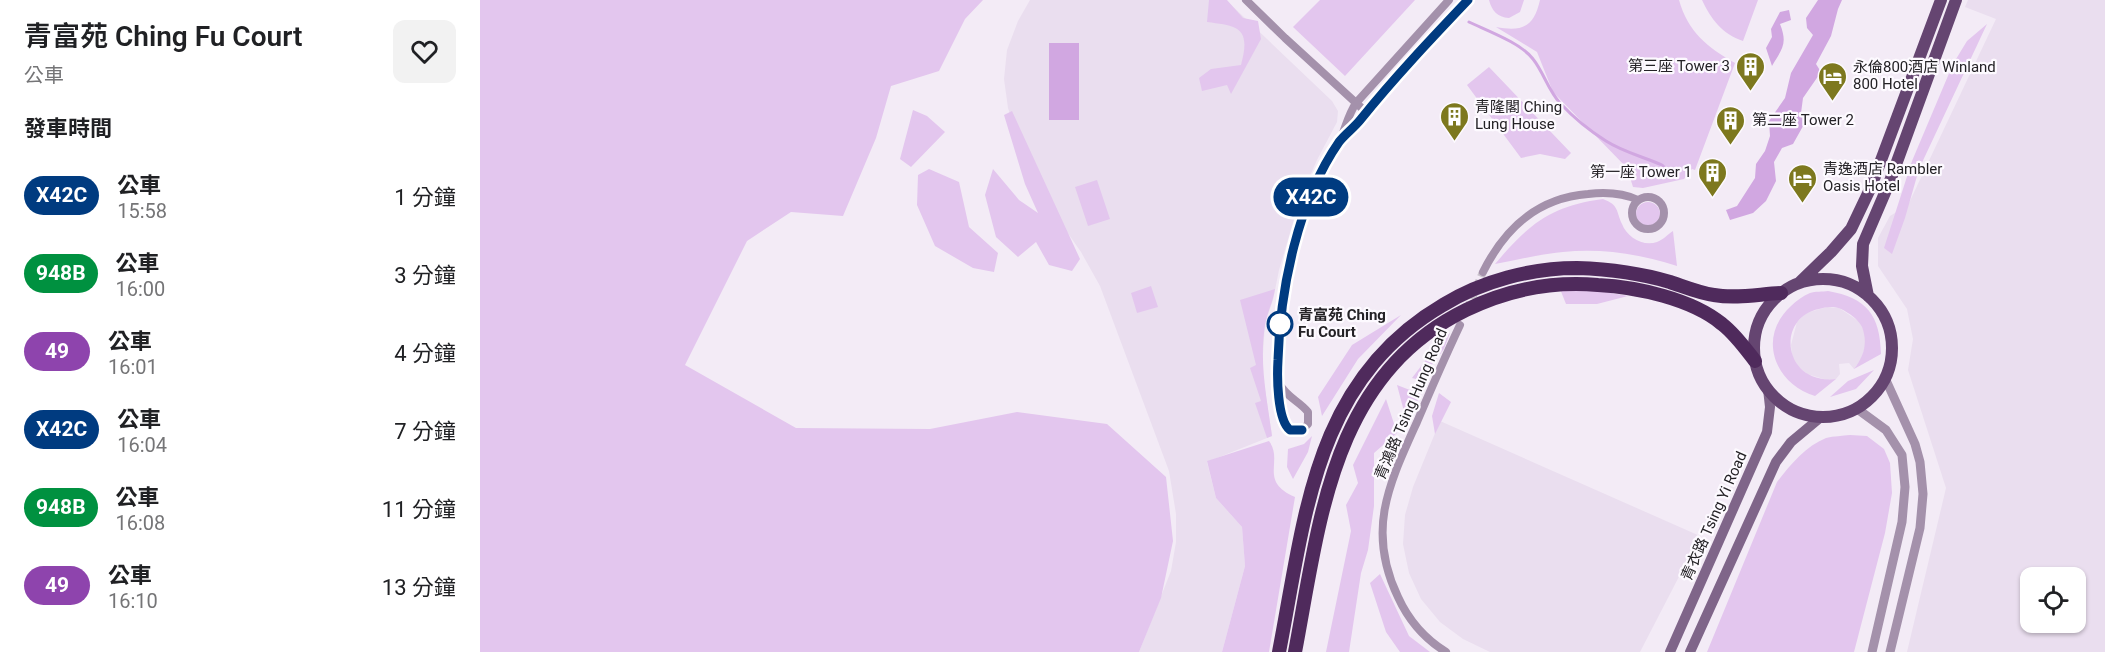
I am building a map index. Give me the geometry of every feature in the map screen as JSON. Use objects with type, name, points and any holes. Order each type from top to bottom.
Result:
[{"type":"highway","points":[[1279,652],[1311,491],[1325,446],[1353,389],[1380,355],[1411,326],[1431,312],[1472,290],[1522,274],[1549,270],[1574,268],[1622,272],[1669,282],[1701,293],[1729,297],[1781,293]]},
{"type":"highway","points":[[1295,652],[1320,520],[1339,454],[1354,418],[1391,366],[1421,339],[1459,314],[1496,297],[1551,285],[1588,284],[1625,288],[1662,296],[1694,307],[1722,324],[1741,342],[1755,361]]},
{"type":"main road","name":"青衣路 Tsing Yi Road","points":[[1798,283],[1829,280],[1845,283],[1868,296],[1883,314],[1890,333],[1891,357],[1885,378],[1868,400],[1839,415],[1821,417],[1794,411],[1779,401],[1760,377],[1755,361],[1754,341],[1759,322],[1768,307],[1781,293],[1798,283],[1831,252],[1851,229],[1871,187],[1941,0]]},
{"type":"main road","name":"青衣路 Tsing Yi Road","points":[[1868,296],[1862,266],[1863,244],[1890,181],[1956,0]]},
{"type":"main road","name":"青衣路 Tsing Yi Road","points":[[1670,652],[1767,432],[1770,407],[1768,389]]},
{"type":"main road","name":"青衣路 Tsing Yi Road","points":[[1690,652],[1776,462],[1791,442],[1821,417]]},
{"type":"street","points":[[1246,0],[1366,112]]},
{"type":"street","points":[[1278,382],[1287,396],[1308,412],[1310,420],[1302,430],[1292,431],[1284,425],[1278,382],[1281,320],[1295,243],[1319,179],[1340,140],[1349,114],[1356,103],[1449,0]]},
{"type":"street","points":[[1340,140],[1468,0]]},
{"type":"street","points":[[1483,273],[1492,253],[1505,236],[1520,221],[1547,205],[1577,195],[1598,193],[1630,196],[1638,200],[1653,198],[1664,207],[1664,217],[1659,226],[1648,230],[1634,223],[1632,212],[1638,200]]},
{"type":"street","name":"青鴻路 Tsing Hung Road","points":[[1446,652],[1437,647],[1416,626],[1404,609],[1390,580],[1383,549],[1382,519],[1392,477],[1460,325]]},
{"type":"street","points":[[1885,378],[1918,454],[1923,494],[1920,528],[1890,652]]},
{"type":"street","points":[[1856,408],[1886,430],[1902,455],[1905,487],[1902,522],[1872,652]]},
{"type":"shaded area","points":[[480,0],[983,0],[965,19],[939,71],[891,86],[876,138],[843,216],[791,212],[747,241],[685,365],[796,428],[930,429],[1017,412],[1107,424],[1166,477],[1173,541],[1161,598],[1139,652],[480,652]]},
{"type":"shaded area","points":[[1030,0],[1226,0],[1332,101],[1338,111],[1337,122],[1300,199],[1265,323],[1262,369],[1272,436],[1207,462],[1216,498],[1242,527],[1245,566],[1222,652],[1139,652],[1171,571],[1176,542],[1176,514],[1169,471],[1100,286],[1081,252],[1058,219],[1008,108],[1004,79],[1007,50],[1018,21]]},
{"type":"shaded area","points":[[1209,0],[1227,0],[1243,18],[1258,21],[1261,39],[1231,94],[1227,85],[1202,91],[1199,78],[1211,69],[1241,65],[1244,53],[1243,36],[1240,31],[1227,25],[1207,22]]},
{"type":"shaded area","points":[[1320,0],[1415,0],[1345,76],[1293,27]]},
{"type":"shaded area","points":[[1489,0],[1524,0],[1520,12],[1509,18],[1496,13]]},
{"type":"shaded area","points":[[1540,0],[1679,0],[1688,21],[1700,38],[1735,63],[1695,170],[1692,169],[1684,179],[1643,188],[1633,187],[1627,168],[1553,92],[1537,52],[1496,27],[1513,29],[1526,26],[1534,16]]},
{"type":"shaded area","points":[[1702,0],[1758,0],[1743,41],[1718,25]]},
{"type":"shaded area","points":[[1818,0],[1842,0],[1831,36],[1816,64],[1821,72],[1803,98],[1801,113],[1807,119],[1793,144],[1782,148],[1774,162],[1776,181],[1766,201],[1753,213],[1730,220],[1726,210],[1737,206],[1755,178],[1756,164],[1765,151],[1770,136],[1769,121],[1785,98],[1791,73],[1813,35],[1807,28],[1806,18]]},
{"type":"shaded area","points":[[1968,0],[2105,0],[2105,652],[1907,652],[1946,488],[1908,370],[1913,339],[1907,309],[1878,266],[1878,238],[1890,216],[1908,205],[1996,19],[1965,7]]},
{"type":"shaded area","points":[[1789,10],[1791,20],[1780,24],[1784,42],[1772,66],[1766,48],[1772,37],[1771,29],[1780,12]]},
{"type":"shaded area","points":[[1987,24],[1919,169],[1892,254],[1884,248],[1912,161],[1953,64],[1967,41]]},
{"type":"shaded area","points":[[1049,43],[1079,43],[1079,120],[1049,120]]},
{"type":"shaded area","points":[[1489,67],[1571,153],[1565,159],[1540,154],[1521,158],[1467,85]]},
{"type":"shaded area","points":[[913,110],[927,116],[945,132],[911,167],[900,159]]},
{"type":"shaded area","points":[[1012,111],[1080,259],[1072,271],[1049,265],[1036,242],[1018,257],[996,237],[985,195],[993,169],[1019,200],[1038,213],[1025,184],[1004,115]]},
{"type":"shaded area","points":[[929,169],[959,182],[969,227],[998,253],[994,272],[973,268],[935,246],[917,205],[918,175]]},
{"type":"shaded area","points":[[1097,180],[1110,219],[1088,226],[1075,187]]},
{"type":"shaded area","points":[[1603,199],[1614,206],[1624,229],[1636,240],[1646,243],[1657,242],[1673,231],[1677,266],[1635,255],[1592,251],[1554,253],[1495,264],[1518,238],[1554,212],[1584,202]]},
{"type":"shaded area","points":[[1648,202],[1653,203],[1659,209],[1659,219],[1653,225],[1648,226],[1643,225],[1637,219],[1636,214],[1637,209],[1643,203]]},
{"type":"shaded area","points":[[1151,286],[1158,307],[1137,313],[1131,293]]},
{"type":"shaded area","points":[[1275,289],[1263,339],[1264,381],[1272,436],[1267,438],[1255,403],[1261,401],[1250,368],[1256,365],[1240,300]]},
{"type":"shaded area","points":[[1560,289],[1595,290],[1628,296],[1597,304],[1566,304]]},
{"type":"shaded area","points":[[1828,291],[1853,298],[1869,310],[1878,329],[1881,354],[1854,369],[1863,354],[1865,344],[1864,333],[1858,321],[1836,307],[1822,308],[1805,315],[1796,325],[1791,337],[1791,350],[1796,362],[1805,372],[1818,378],[1836,379],[1815,396],[1789,381],[1780,370],[1773,345],[1775,331],[1781,318],[1791,306],[1810,293]]},
{"type":"shaded area","points":[[1827,307],[1839,308],[1860,322],[1865,334],[1865,347],[1854,369],[1849,363],[1839,364],[1840,374],[1836,379],[1827,380],[1807,374],[1798,366],[1792,356],[1791,345],[1797,322],[1806,313]]},
{"type":"shaded area","points":[[1401,315],[1358,359],[1322,416],[1318,397],[1352,345]]},
{"type":"shaded area","points":[[1450,333],[1444,349],[1420,380],[1412,378],[1441,340]]},
{"type":"shaded area","points":[[1874,370],[1856,389],[1830,397],[1848,381]]},
{"type":"shaded area","points":[[1397,385],[1420,394],[1410,421],[1406,419]]},
{"type":"shaded area","points":[[1439,393],[1451,402],[1435,434],[1432,416]]},
{"type":"shaded area","points":[[1386,399],[1397,433],[1374,453],[1374,506],[1349,652],[1326,652],[1351,531],[1346,505],[1358,483],[1353,465]]},
{"type":"shaded area","points":[[1440,421],[1700,536],[1640,652],[1490,652],[1463,639],[1440,622],[1421,599],[1409,573],[1403,544],[1405,515],[1413,487]]},
{"type":"shaded area","points":[[1850,435],[1867,436],[1884,449],[1890,463],[1892,493],[1885,533],[1854,652],[1707,652],[1777,482],[1805,451],[1819,441]]},
{"type":"shaded area","points":[[1312,436],[1308,452],[1293,479],[1287,467],[1288,449],[1304,444]]},
{"type":"shaded area","points":[[1269,441],[1273,448],[1274,478],[1284,491],[1295,497],[1269,652],[1222,652],[1245,566],[1242,527],[1216,498],[1207,461]]},
{"type":"shaded area","points":[[1380,574],[1409,636],[1430,652],[1400,652],[1386,632],[1370,583]]},
{"type":"waterway","points":[[1469,22],[1504,38],[1528,53],[1560,103],[1594,133],[1619,148],[1662,165],[1669,172]]},
{"type":"tunnel","points":[[1467,310],[1483,272]]},
{"type":"bus line","name":"X42C","points":[[1302,430],[1295,432],[1290,430],[1283,421],[1278,382],[1278,340],[1288,275],[1302,221],[1319,179],[1340,140],[1359,122],[1468,0]]},
{"type":"place","name":"第三座 Tower 3","points":[[1751,92]]},
{"type":"place","name":"永倫800酒店 Winland 800 Hotel","points":[[1832,102]]},
{"type":"place","name":"青隆閣 Ching Lung House","points":[[1454,142]]},
{"type":"place","name":"第二座 Tower 2","points":[[1731,146]]},
{"type":"place","name":"第一座 Tower 1","points":[[1713,198]]},
{"type":"place","name":"青逸酒店 Rambler Oasis Hotel","points":[[1802,204]]},
{"type":"place","name":"青富苑 Ching Fu Court","points":[[1280,324]]}]
